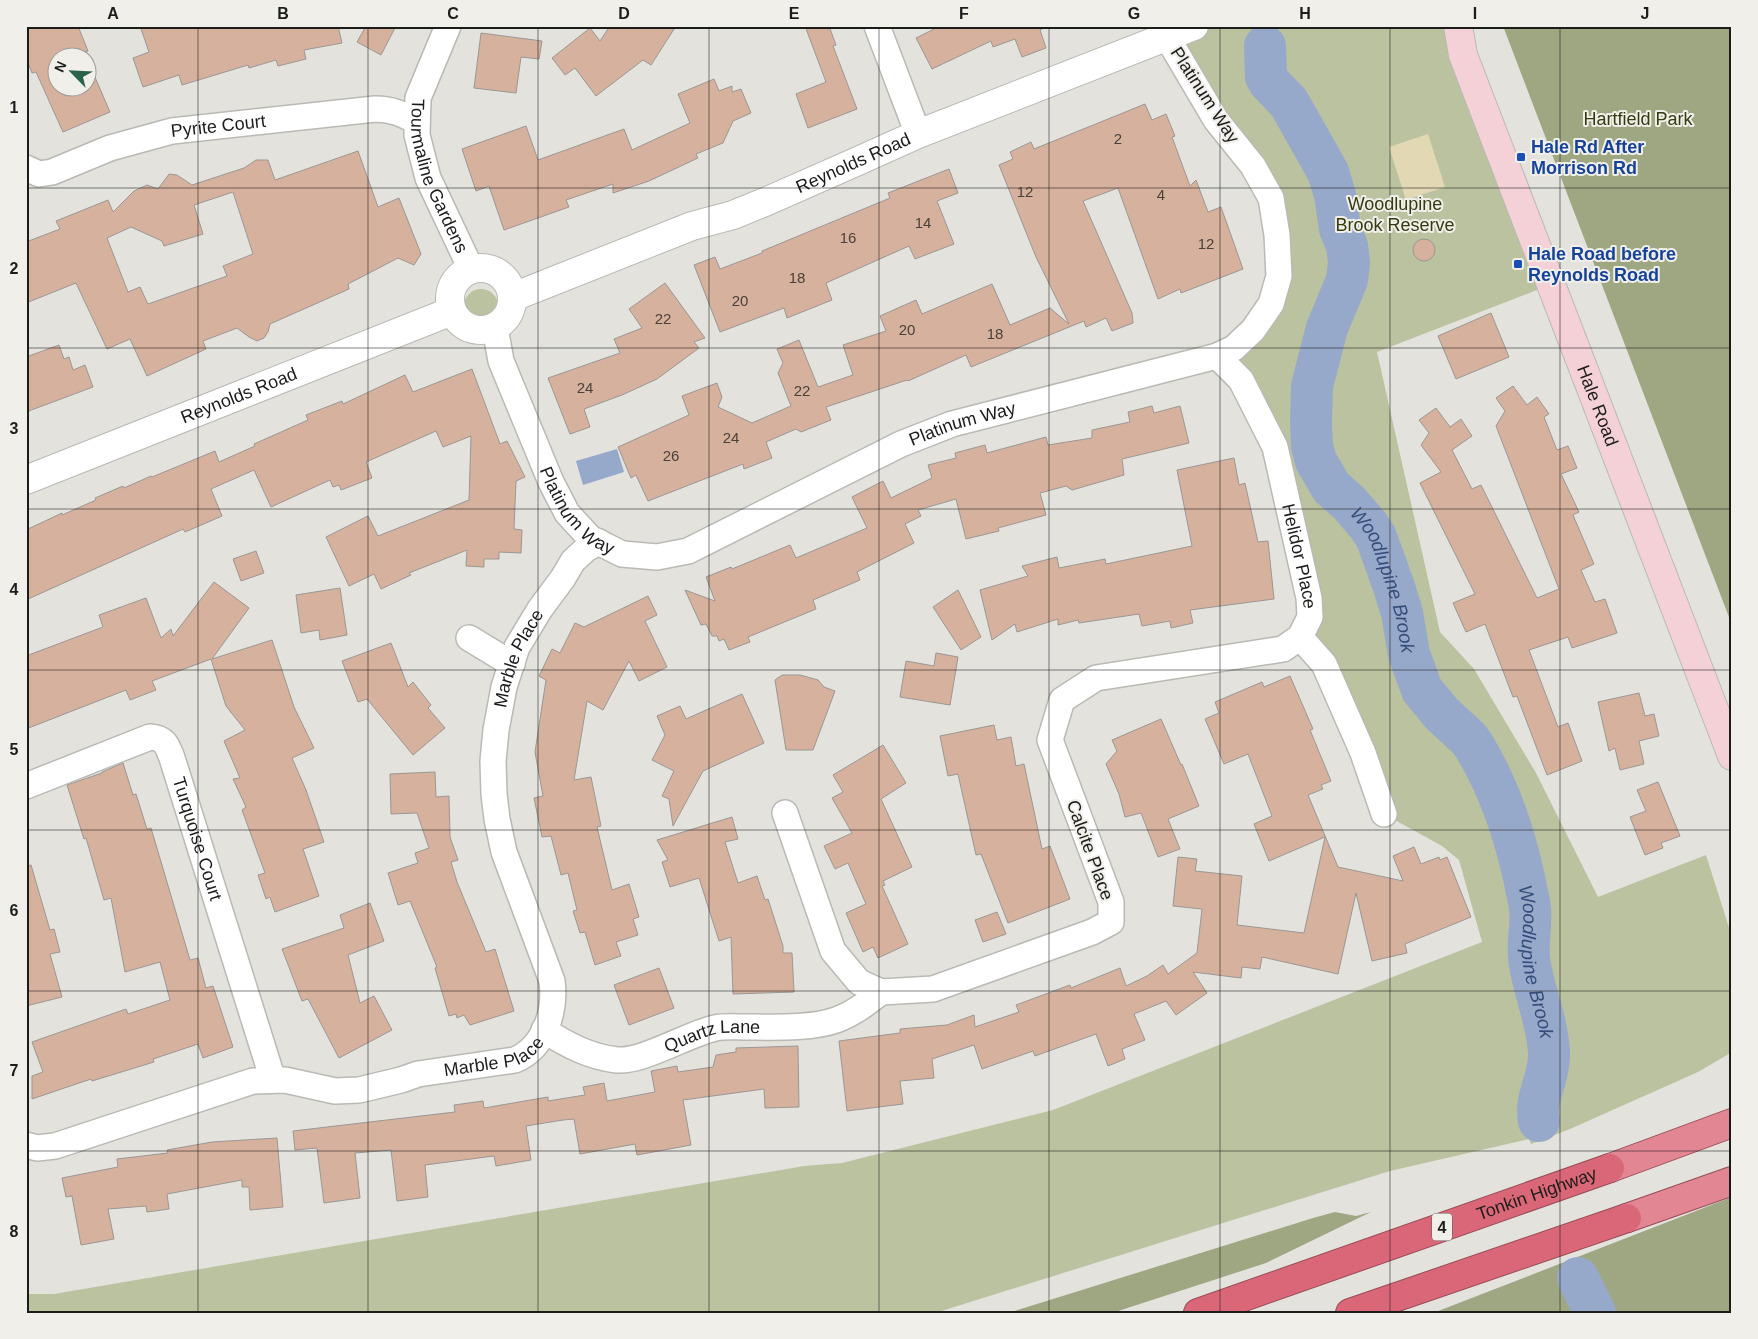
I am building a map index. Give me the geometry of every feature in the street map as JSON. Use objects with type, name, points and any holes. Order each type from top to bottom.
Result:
[{"type":"highway","name":"Tonkin Highway","points":[[1198,1313],[1610,1168],[1727,1123]]},
{"type":"highway","points":[[1350,1313],[1732,1181]]},
{"type":"main road","name":"Hale Road","points":[[1444,26],[1463,55]]},
{"type":"main road","name":"Hale Road","points":[[1458,26],[1463,55],[1732,756]]},
{"type":"street","name":"Tourmaline Gardens","points":[[448,26],[418,98],[417,136],[428,178],[471,269]]},
{"type":"street","points":[[877,26],[918,134]]},
{"type":"street","name":"Reynolds Road","points":[[512,297],[683,229],[765,202],[918,134],[1194,26]]},
{"type":"street","name":"Platinum Way","points":[[495,328],[501,361],[551,482],[568,513],[590,538],[622,554],[658,557],[688,551],[901,444],[952,424],[1216,356],[1234,348],[1253,330],[1271,304],[1278,276],[1277,235],[1271,198],[1253,166],[1216,120],[1167,38]]},
{"type":"street","name":"Pyrite Court","points":[[26,168],[39,174],[52,172],[110,148],[172,131],[375,109],[389,109],[402,113],[417,122]]},
{"type":"street","points":[[481,267],[499,273],[506,279],[510,288],[512,306],[508,315],[495,328],[475,330],[457,320],[452,311],[450,291],[455,281],[471,269],[481,267]]},
{"type":"street","name":"Reynolds Road","points":[[26,480],[452,311]]},
{"type":"street","name":"Helidor Place","points":[[1216,356],[1241,380],[1275,447],[1309,598],[1310,617],[1300,637],[1324,664],[1363,753],[1384,814]]},
{"type":"street","name":"Marble Place","points":[[30,1149],[55,1146],[253,1081],[285,1080],[335,1091],[360,1090],[418,1074],[515,1060],[525,1056],[535,1046],[541,1038],[553,1006],[554,996],[552,981],[504,852],[494,794],[496,730],[504,687],[518,648],[540,609],[573,561],[586,549],[599,542]]},
{"type":"street","name":"Calcite Place","points":[[785,813],[833,951],[859,982],[881,992],[933,989],[1092,932],[1111,922],[1111,902],[1050,740],[1062,700],[1096,678],[1283,649],[1300,637]]},
{"type":"street","points":[[469,638],[512,664]]},
{"type":"street","name":"Turquoise Court","points":[[26,786],[150,737],[159,738],[167,745],[273,1080]]},
{"type":"street","name":"Quartz Lane","points":[[544,1030],[575,1049],[619,1060],[634,1058],[698,1033],[717,1028],[817,1024],[835,1020],[852,1013],[881,992]]},
{"type":"green space","name":"Woodlupine Brook Reserve","points":[[1194,26],[1444,26],[1463,55],[1550,285],[1377,352],[1440,632],[1474,669],[1536,773],[1598,897],[1706,855],[1732,937],[1732,1052],[1698,1072],[1570,1129],[1531,1144],[1529,1139],[1390,1171],[935,1313],[26,1313],[26,1294],[54,1294],[804,1166],[842,1163],[1053,1110],[1482,942],[1459,860],[1442,846],[1384,814],[1300,637],[1310,617],[1275,447],[1234,348],[1271,304],[1271,198],[1167,37]]},
{"type":"green space","name":"Hartfield Park","points":[[1503,26],[1732,26],[1732,625]]},
{"type":"green space","points":[[481,289],[488,290],[493,294],[497,299],[497,313],[493,318],[488,322],[481,323],[474,322],[469,318],[465,313],[464,306],[465,299],[469,294],[474,290]]},
{"type":"green space","points":[[1732,1197],[1732,1313],[1433,1313]]},
{"type":"green space","points":[[1335,1212],[1356,1216],[1371,1212],[1266,1263],[1112,1313],[1008,1313],[1313,1218]]},
{"type":"sand","points":[[1428,134],[1445,187],[1406,200],[1389,147]]},
{"type":"water","points":[[617,449],[624,472],[583,485],[576,461]]},
{"type":"building","points":[[26,26],[78,26],[87,48],[48,48],[48,98],[98,98],[98,84],[110,112],[63,132],[36,72],[32,73],[26,58]]},
{"type":"building","points":[[140,26],[338,26],[342,43],[304,50],[306,59],[278,66],[276,60],[249,68],[248,65],[182,85],[179,75],[143,87],[133,58],[149,52]]},
{"type":"building","points":[[366,26],[396,26],[381,55],[357,42]]},
{"type":"building","points":[[610,26],[676,26],[651,65],[643,60],[596,96],[575,68],[565,75],[552,58],[590,28],[600,41]]},
{"type":"building","points":[[805,26],[829,26],[836,45],[833,46],[857,109],[808,128],[796,94],[826,82]]},
{"type":"building","points":[[940,26],[1044,26],[1040,30],[1046,48],[1022,57],[1015,39],[993,47],[991,41],[932,69],[916,38]]},
{"type":"building","points":[[481,33],[542,41],[539,59],[521,57],[516,93],[474,88]]},
{"type":"building","points":[[714,79],[719,91],[732,86],[732,92],[741,89],[751,113],[733,121],[723,143],[696,154],[698,158],[649,181],[613,193],[613,184],[566,200],[569,207],[504,230],[489,186],[476,191],[462,149],[526,126],[538,160],[624,129],[632,150],[690,123],[678,94]]},
{"type":"building","points":[[1145,104],[1152,120],[1166,114],[1175,136],[1172,137],[1190,186],[1196,180],[1208,212],[1221,207],[1243,269],[1181,293],[1180,289],[1158,299],[1118,188],[1083,201],[1132,313],[1133,323],[1112,331],[1106,318],[1086,327],[1084,321],[971,367],[966,355],[908,381],[826,407],[831,420],[801,432],[796,429],[766,442],[772,458],[744,469],[743,464],[648,501],[636,475],[631,478],[618,447],[689,415],[682,396],[717,383],[722,397],[718,407],[752,423],[791,406],[778,373],[783,363],[777,349],[799,340],[818,387],[853,375],[843,345],[886,331],[880,316],[916,300],[922,314],[992,284],[1010,325],[1050,308],[1069,324],[1036,257],[999,165],[1013,159],[1010,152],[1031,142],[1034,149]]},
{"type":"building","points":[[358,151],[378,207],[399,198],[421,254],[414,265],[398,258],[348,284],[349,289],[270,324],[264,338],[257,341],[237,328],[203,341],[206,349],[147,376],[130,339],[107,349],[76,283],[26,303],[26,242],[60,229],[56,221],[108,200],[113,212],[134,191],[147,185],[158,189],[169,174],[177,175],[192,185],[244,168],[256,160],[268,160],[275,180]],"holes":[[[233,192],[253,254],[223,266],[227,276],[148,304],[140,287],[128,292],[107,238],[131,227],[162,241],[164,246],[203,234],[194,205]]]},
{"type":"building","points":[[949,169],[958,193],[937,201],[954,244],[915,259],[909,246],[826,283],[832,300],[787,318],[784,308],[720,332],[694,265],[715,257],[720,269],[890,198],[888,193]]},
{"type":"building","points":[[1424,239],[1432,242],[1435,250],[1432,258],[1424,261],[1416,258],[1413,250],[1416,242]]},
{"type":"building","points":[[665,283],[705,338],[694,342],[699,348],[657,379],[584,409],[590,427],[570,434],[548,378],[620,353],[614,339],[642,328],[629,309]]},
{"type":"building","points":[[1491,313],[1509,357],[1456,379],[1438,336]]},
{"type":"building","points":[[59,345],[64,359],[69,357],[73,370],[85,365],[93,387],[26,412],[26,357]]},
{"type":"building","points":[[472,369],[500,444],[507,441],[525,477],[516,481],[514,529],[522,530],[521,553],[499,552],[499,559],[484,559],[484,567],[466,566],[467,550],[409,573],[411,575],[381,589],[374,574],[349,586],[326,537],[368,516],[378,536],[469,500],[471,436],[443,447],[436,431],[366,462],[372,478],[341,490],[339,485],[333,487],[330,480],[271,507],[254,470],[211,489],[222,516],[185,532],[183,529],[26,600],[26,530],[96,500],[95,498],[123,486],[124,488],[215,451],[219,462],[308,420],[306,415],[342,401],[343,404],[405,375],[413,392]]},
{"type":"building","points":[[1513,386],[1527,405],[1537,397],[1549,414],[1544,417],[1557,450],[1568,446],[1577,468],[1561,474],[1579,512],[1573,515],[1594,564],[1581,570],[1595,602],[1605,599],[1617,633],[1572,648],[1568,637],[1529,650],[1558,727],[1568,723],[1582,761],[1547,775],[1517,696],[1513,697],[1485,624],[1466,632],[1453,603],[1475,594],[1420,483],[1441,472],[1421,445],[1429,433],[1419,420],[1436,408],[1450,427],[1461,419],[1472,436],[1452,450],[1472,489],[1481,485],[1537,598],[1559,589],[1496,426],[1505,411],[1496,398]]},
{"type":"building","points":[[1152,406],[1154,413],[1180,406],[1189,443],[1122,459],[1124,475],[1072,490],[1066,486],[1040,493],[1046,515],[998,528],[999,531],[966,539],[956,499],[918,510],[921,516],[905,524],[914,543],[857,572],[860,580],[813,600],[816,609],[748,637],[750,642],[729,650],[724,639],[719,641],[717,636],[712,636],[706,624],[701,625],[685,590],[715,601],[706,577],[731,567],[732,569],[790,545],[796,558],[867,528],[852,497],[883,481],[891,498],[932,478],[928,465],[956,458],[955,453],[985,445],[987,453],[1046,437],[1048,445],[1092,438],[1092,430],[1130,422],[1128,412]]},
{"type":"building","points":[[1234,458],[1239,485],[1245,483],[1258,542],[1268,541],[1274,599],[1190,610],[1193,623],[1171,628],[1170,621],[1142,626],[1139,614],[1079,623],[1078,620],[1058,625],[1058,619],[1017,632],[1015,624],[992,640],[980,590],[1028,576],[1022,566],[1057,557],[1059,568],[1105,559],[1106,564],[1192,546],[1177,470]]},
{"type":"building","points":[[256,551],[264,573],[241,581],[233,559]]},
{"type":"building","points":[[214,582],[249,608],[212,659],[272,640],[294,707],[314,748],[292,758],[306,790],[324,842],[303,849],[319,896],[275,912],[270,897],[266,899],[258,875],[265,873],[242,810],[246,807],[233,779],[240,778],[224,741],[245,730],[226,706],[211,659],[152,681],[156,690],[130,700],[126,690],[26,729],[26,656],[103,627],[99,615],[146,598],[161,638],[171,629],[173,636]]},
{"type":"building","points":[[340,588],[347,635],[320,640],[319,630],[301,633],[296,595]]},
{"type":"building","points":[[958,590],[981,637],[961,650],[933,607]]},
{"type":"building","points":[[648,596],[657,615],[645,621],[667,667],[639,681],[629,661],[603,710],[587,701],[574,780],[591,777],[601,826],[597,827],[612,890],[629,884],[639,917],[633,919],[638,935],[616,942],[621,956],[595,965],[585,932],[580,933],[573,911],[577,910],[568,873],[561,875],[551,836],[542,837],[534,798],[543,796],[535,752],[546,680],[539,676],[552,649],[560,653],[575,623],[584,627]]},
{"type":"building","points":[[391,643],[408,687],[413,682],[431,705],[428,708],[445,728],[413,755],[367,699],[358,702],[342,661]]},
{"type":"building","points":[[936,653],[958,657],[950,705],[900,697],[906,661],[934,666]]},
{"type":"building","points":[[782,675],[800,675],[818,680],[824,687],[835,691],[813,750],[786,750],[775,680]]},
{"type":"building","points":[[1290,676],[1313,729],[1310,730],[1331,781],[1321,785],[1323,789],[1308,795],[1338,867],[1403,881],[1393,856],[1414,847],[1421,864],[1439,857],[1440,860],[1447,857],[1471,917],[1405,944],[1407,953],[1372,961],[1356,893],[1338,974],[1262,957],[1260,969],[1242,967],[1241,978],[1193,972],[1207,993],[1176,1015],[1166,1001],[1134,1014],[1145,1040],[1122,1049],[1125,1059],[1108,1066],[1096,1034],[1035,1056],[1033,1051],[982,1069],[974,1045],[932,1059],[934,1078],[900,1081],[903,1104],[847,1111],[839,1041],[900,1033],[900,1029],[947,1025],[974,1015],[975,1027],[1019,1012],[1016,1005],[1070,985],[1071,988],[1120,968],[1126,986],[1147,976],[1163,965],[1168,974],[1197,953],[1202,909],[1173,906],[1178,857],[1197,859],[1195,871],[1242,876],[1237,925],[1304,933],[1325,837],[1269,861],[1254,824],[1272,816],[1248,754],[1224,764],[1205,719],[1219,713],[1215,702],[1262,682],[1264,687]]},
{"type":"building","points":[[1639,693],[1645,716],[1654,714],[1659,736],[1639,741],[1644,764],[1620,770],[1615,748],[1609,751],[1598,702]]},
{"type":"building","points":[[742,694],[764,743],[703,771],[673,826],[669,799],[662,796],[674,771],[652,760],[665,735],[657,716],[680,706],[686,719]]},
{"type":"building","points":[[1161,719],[1199,806],[1168,819],[1180,849],[1158,857],[1141,813],[1125,817],[1119,794],[1106,764],[1117,751],[1112,740]]},
{"type":"building","points":[[994,725],[997,740],[1011,737],[1016,766],[1024,764],[1042,849],[1050,846],[1070,899],[1008,923],[981,854],[976,855],[958,774],[948,776],[940,736]]},
{"type":"building","points":[[883,745],[906,783],[881,799],[912,867],[883,881],[885,885],[882,886],[908,944],[878,958],[873,947],[863,952],[846,913],[866,904],[848,863],[835,869],[824,846],[852,833],[832,798],[843,792],[833,775]]},
{"type":"building","points":[[123,763],[133,795],[136,794],[147,829],[151,828],[190,960],[198,958],[206,988],[213,986],[233,1047],[203,1058],[198,1044],[153,1059],[154,1062],[92,1081],[91,1079],[32,1099],[32,1076],[43,1072],[32,1042],[126,1009],[128,1014],[170,1000],[160,962],[125,972],[111,898],[104,900],[86,838],[84,839],[67,785],[102,773]]},
{"type":"building","points":[[435,772],[436,797],[449,796],[450,837],[458,860],[451,862],[457,882],[486,952],[495,949],[514,1011],[470,1025],[464,1015],[457,1018],[456,1014],[449,1016],[435,968],[437,967],[410,901],[398,905],[388,873],[418,863],[415,853],[429,848],[417,813],[391,814],[390,774]]},
{"type":"building","points":[[1658,782],[1680,836],[1661,843],[1663,848],[1645,855],[1630,817],[1646,811],[1637,790]]},
{"type":"building","points":[[732,817],[738,839],[725,842],[738,883],[757,876],[765,900],[768,899],[783,946],[783,953],[792,953],[794,992],[733,994],[731,937],[719,941],[699,878],[670,887],[662,862],[668,860],[657,840]]},
{"type":"building","points":[[31,865],[50,930],[54,929],[60,952],[50,954],[62,997],[26,1006],[26,866]]},
{"type":"building","points":[[370,903],[384,941],[348,955],[360,1003],[374,996],[392,1030],[339,1058],[308,999],[302,1001],[282,949],[344,928],[340,915]]},
{"type":"building","points":[[997,912],[1006,934],[983,942],[975,920]]},
{"type":"building","points":[[659,968],[674,1008],[629,1025],[614,985]]},
{"type":"building","points":[[798,1046],[799,1107],[765,1108],[764,1089],[683,1100],[691,1145],[637,1155],[635,1144],[580,1154],[574,1119],[563,1120],[526,1126],[531,1160],[496,1166],[494,1156],[425,1165],[428,1197],[397,1201],[391,1150],[355,1153],[360,1198],[324,1203],[317,1148],[295,1150],[293,1131],[455,1112],[454,1105],[483,1101],[484,1108],[548,1097],[548,1101],[585,1095],[583,1087],[604,1083],[607,1101],[655,1092],[651,1071],[677,1066],[678,1072],[713,1067],[716,1055],[736,1052],[736,1048]]},
{"type":"building","points":[[277,1138],[283,1207],[250,1210],[249,1187],[242,1187],[242,1180],[167,1194],[169,1209],[147,1212],[146,1206],[108,1209],[114,1239],[81,1245],[72,1196],[66,1197],[62,1178],[118,1167],[117,1159],[168,1153],[167,1150],[212,1142]]},
{"type":"waterway","name":"Woodlupine Brook","points":[[1265,46],[1266,77],[1289,103],[1328,172],[1335,195],[1340,229],[1347,246],[1349,262],[1347,280],[1327,328],[1312,386],[1312,446],[1316,461],[1331,487],[1349,503],[1376,537],[1402,613],[1409,654],[1422,690],[1442,714],[1474,746],[1491,778],[1511,829],[1530,905],[1529,958],[1548,1043],[1549,1063],[1540,1096],[1539,1121]]},
{"type":"waterway","name":"Woodlupine Brook","points":[[1578,1278],[1595,1313]]},
{"type":"place","name":"Hale Rd After Morrison Rd","points":[[1521,157]]},
{"type":"place","name":"Hale Road before Reynolds Road","points":[[1518,264]]}]
